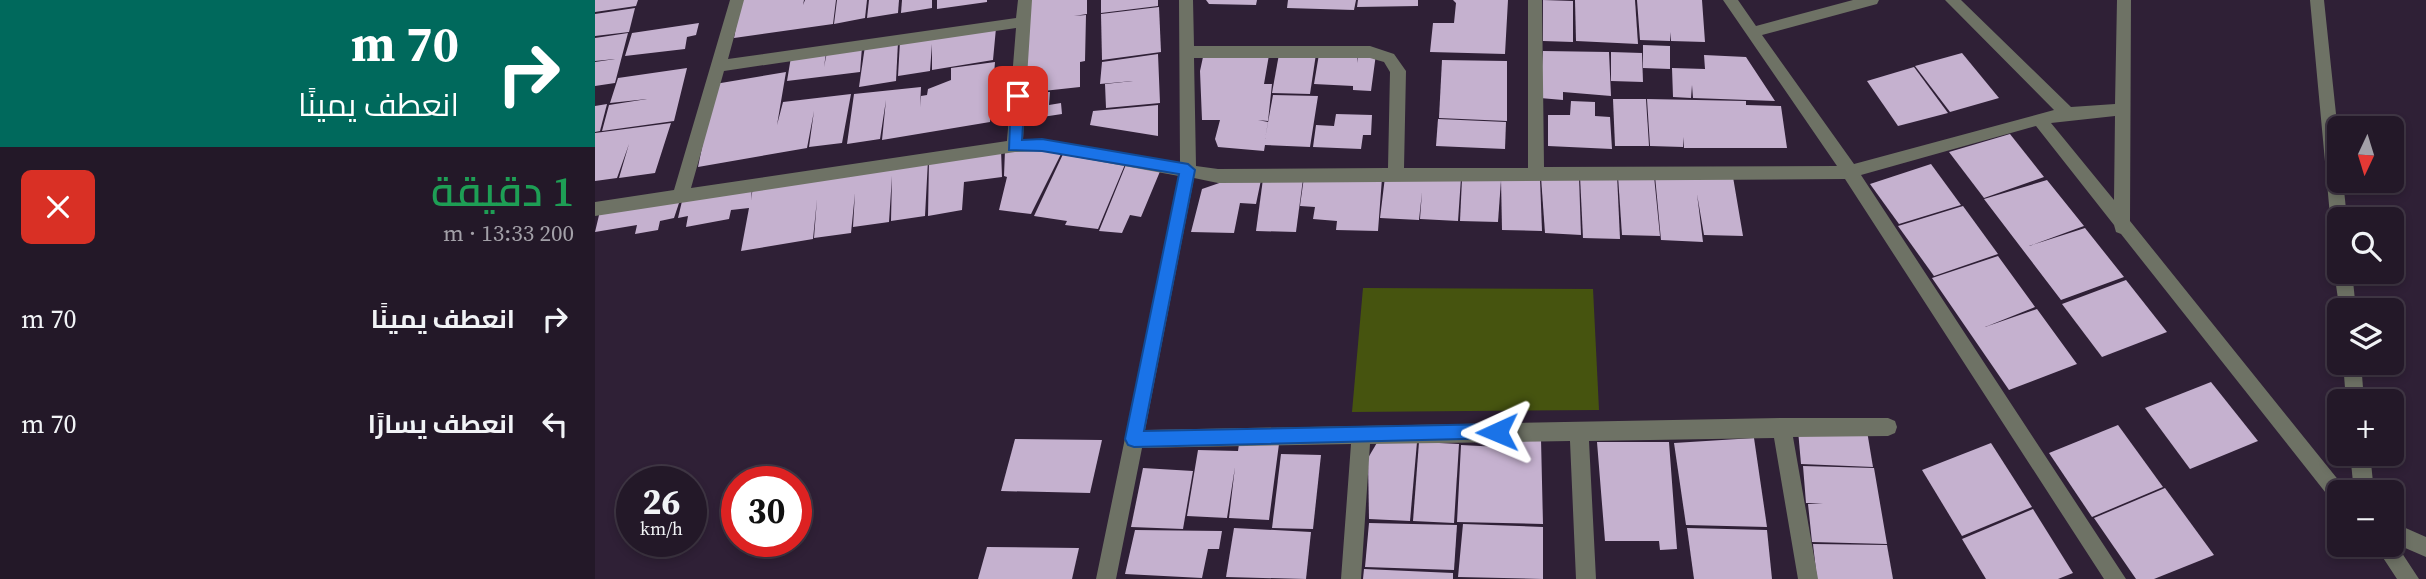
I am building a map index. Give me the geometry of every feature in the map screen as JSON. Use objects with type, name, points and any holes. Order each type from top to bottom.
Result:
[{"type":"street","points":[[681,195],[737,0]]},
{"type":"street","points":[[1015,146],[1025,0]]},
{"type":"street","points":[[1106,579],[1188,170],[1186,0]]},
{"type":"street","points":[[1535,0],[1536,174]]},
{"type":"street","points":[[1730,0],[1850,173],[2116,579]]},
{"type":"street","points":[[1752,32],[1872,0]]},
{"type":"street","points":[[1952,0],[2067,113]]},
{"type":"street","points":[[2122,227],[2124,0]]},
{"type":"street","points":[[2317,0],[2337,207]]},
{"type":"street","points":[[718,66],[1023,22]]},
{"type":"street","points":[[1186,52],[1370,52],[1389,58],[1398,71],[1396,175]]},
{"type":"street","points":[[595,209],[1015,146],[1042,145],[1218,176],[1850,173],[2039,119],[2067,113],[2123,110]]},
{"type":"street","points":[[2039,119],[2122,227],[2328,480]]},
{"type":"street","points":[[1134,439],[1782,426],[1888,427]]},
{"type":"street","points":[[1782,426],[1808,579]]},
{"type":"street","points":[[1579,431],[1585,579]]},
{"type":"street","points":[[1351,579],[1361,435]]},
{"type":"street","points":[[2404,537],[2426,547]]},
{"type":"street","points":[[2393,557],[2409,579]]},
{"type":"green space","points":[[1363,288],[1593,289],[1599,410],[1352,412]]},
{"type":"building","points":[[595,0],[638,0],[636,6],[595,12]]},
{"type":"building","points":[[741,0],[804,0],[803,5],[805,0],[836,0],[833,24],[734,38]]},
{"type":"building","points":[[837,0],[867,0],[865,18],[834,24]]},
{"type":"building","points":[[869,0],[899,0],[898,13],[867,18]]},
{"type":"building","points":[[902,0],[932,0],[932,8],[901,13]]},
{"type":"building","points":[[937,0],[987,0],[987,2],[937,9]]},
{"type":"building","points":[[1030,0],[1087,0],[1087,14],[1074,16],[1086,15],[1085,61],[1080,62],[1080,87],[1034,92],[1050,92],[1049,105],[1061,103],[1062,114],[1029,119],[1024,108]]},
{"type":"building","points":[[1101,0],[1158,0],[1158,6],[1101,13]]},
{"type":"building","points":[[1206,0],[1257,0],[1256,5],[1209,4]]},
{"type":"building","points":[[1288,0],[1356,0],[1354,10],[1287,8]]},
{"type":"building","points":[[1358,0],[1418,0],[1418,6],[1357,7]]},
{"type":"building","points":[[1453,0],[1508,0],[1505,54],[1430,52],[1433,23],[1454,23],[1456,3]]},
{"type":"building","points":[[1543,0],[1573,1],[1573,42],[1543,41]]},
{"type":"building","points":[[1575,0],[1635,0],[1638,44],[1576,41]]},
{"type":"building","points":[[1637,0],[1702,0],[1705,42],[1671,41],[1670,32],[1670,41],[1640,40]]},
{"type":"building","points":[[1159,7],[1161,52],[1102,60],[1101,14]]},
{"type":"building","points":[[635,8],[629,32],[595,36],[595,14]]},
{"type":"building","points":[[699,23],[696,35],[687,37],[685,49],[625,56],[632,33]]},
{"type":"building","points":[[996,28],[993,60],[932,70],[932,44],[930,71],[898,76],[900,41]]},
{"type":"building","points":[[628,33],[615,83],[595,86],[595,62],[615,59],[595,61],[595,38]]},
{"type":"building","points":[[898,42],[896,81],[859,87],[865,46]]},
{"type":"building","points":[[1643,45],[1670,46],[1670,69],[1643,68]]},
{"type":"building","points":[[862,47],[860,72],[787,81],[791,57],[826,53],[824,67],[827,52]]},
{"type":"building","points":[[1543,51],[1609,52],[1611,96],[1563,92],[1563,100],[1540,98]]},
{"type":"building","points":[[1611,52],[1642,53],[1643,82],[1611,81]]},
{"type":"building","points":[[1962,53],[1999,98],[1950,112],[1915,66]]},
{"type":"building","points":[[1158,54],[1160,103],[1106,108],[1105,84],[1133,81],[1100,84],[1102,62]]},
{"type":"building","points":[[1279,54],[1316,54],[1310,94],[1272,93]]},
{"type":"building","points":[[1319,54],[1357,54],[1357,63],[1358,54],[1376,54],[1371,91],[1353,90],[1353,86],[1314,84]]},
{"type":"building","points":[[1269,55],[1264,84],[1272,84],[1268,121],[1258,120],[1268,122],[1265,139],[1273,95],[1318,96],[1310,147],[1265,145],[1264,151],[1218,147],[1215,139],[1220,120],[1202,120],[1200,71],[1203,57]]},
{"type":"building","points":[[1704,55],[1746,57],[1775,101],[1693,98],[1692,85],[1691,98],[1673,97],[1672,68],[1705,69]]},
{"type":"building","points":[[1442,60],[1507,61],[1507,121],[1439,118]]},
{"type":"building","points":[[995,62],[990,122],[882,140],[886,100],[880,139],[847,144],[854,94],[921,87],[920,107],[921,96],[927,95],[928,89],[951,80],[951,68]]},
{"type":"building","points":[[1914,67],[1948,113],[1898,126],[1867,81]]},
{"type":"building","points":[[687,68],[674,121],[602,131],[609,105],[647,99],[610,103],[618,78]]},
{"type":"building","points":[[786,72],[777,125],[783,102],[851,94],[842,143],[809,147],[814,111],[807,148],[698,167],[715,84]]},
{"type":"building","points":[[1613,99],[1646,99],[1649,146],[1615,146]]},
{"type":"building","points":[[1647,99],[1746,101],[1746,105],[1781,106],[1787,148],[1684,148],[1683,137],[1683,147],[1650,146]]},
{"type":"building","points":[[1571,101],[1595,102],[1595,116],[1610,117],[1612,149],[1548,146],[1548,115],[1570,115]]},
{"type":"building","points":[[607,104],[600,131],[595,132],[595,106]]},
{"type":"building","points":[[1158,105],[1158,136],[1090,125],[1093,111]]},
{"type":"building","points":[[1336,114],[1372,115],[1371,135],[1363,135],[1361,149],[1313,147],[1316,125],[1334,126]]},
{"type":"building","points":[[1438,119],[1506,122],[1505,149],[1436,146]]},
{"type":"building","points":[[671,123],[655,173],[619,178],[629,144],[617,178],[595,181],[595,133]]},
{"type":"building","points":[[2010,134],[2044,177],[1984,198],[1949,152]]},
{"type":"building","points":[[1030,148],[1062,152],[1031,214],[999,210],[1007,177],[1004,176],[1005,150]]},
{"type":"building","points":[[1001,149],[1002,177],[964,182],[962,210],[928,216],[929,160]]},
{"type":"building","points":[[1064,152],[1126,162],[1098,229],[1065,225],[1067,221],[1034,216]]},
{"type":"building","points":[[928,160],[925,216],[891,221],[892,176],[889,222],[853,227],[855,193],[851,233],[814,238],[817,199],[813,239],[741,251],[749,208],[731,210],[729,219],[686,227],[688,216],[678,218],[683,197],[752,187],[751,200],[753,187]]},
{"type":"building","points":[[1127,162],[1161,169],[1141,217],[1130,215],[1122,233],[1099,231]]},
{"type":"building","points":[[1931,164],[1961,205],[1899,224],[1870,184]]},
{"type":"building","points":[[1617,175],[1620,239],[1583,238],[1580,176]]},
{"type":"building","points":[[1618,176],[1654,176],[1660,236],[1622,235]]},
{"type":"building","points":[[1655,176],[1733,177],[1743,236],[1704,235],[1697,194],[1703,242],[1661,240]]},
{"type":"building","points":[[1304,177],[1382,178],[1378,231],[1336,230],[1337,221],[1313,219],[1315,207],[1300,206]]},
{"type":"building","points":[[1385,177],[1461,178],[1458,221],[1420,219],[1422,192],[1419,220],[1380,218]]},
{"type":"building","points":[[1541,177],[1579,177],[1581,235],[1545,233]]},
{"type":"building","points":[[1263,179],[1303,179],[1296,232],[1256,231]]},
{"type":"building","points":[[1462,179],[1501,180],[1498,222],[1460,221]]},
{"type":"building","points":[[1501,179],[1540,179],[1542,231],[1502,230]]},
{"type":"building","points":[[1228,180],[1261,180],[1256,204],[1240,203],[1234,233],[1191,232],[1202,189]]},
{"type":"building","points":[[2047,180],[2084,226],[2029,246],[2085,228],[2124,277],[2061,300],[1984,199]]},
{"type":"building","points":[[681,197],[674,218],[660,221],[658,230],[635,234],[637,225],[595,232],[600,211]]},
{"type":"building","points":[[1963,206],[1998,254],[1934,276],[1898,226]]},
{"type":"building","points":[[1998,256],[2035,307],[1985,327],[2037,309],[2077,364],[2009,390],[1932,278]]},
{"type":"building","points":[[2126,280],[2167,332],[2102,357],[2062,304]]},
{"type":"building","points":[[2211,382],[2258,441],[2190,469],[2145,408]]},
{"type":"building","points":[[2118,425],[2163,487],[2092,517],[2049,453]]},
{"type":"building","points":[[1798,430],[1867,431],[1873,467],[1801,464]]},
{"type":"building","points":[[1499,438],[1541,439],[1543,524],[1457,522],[1461,445],[1499,447]]},
{"type":"building","points":[[1754,438],[1767,527],[1686,525],[1674,443]]},
{"type":"building","points":[[1015,439],[1102,440],[1090,493],[1001,491]]},
{"type":"building","points":[[1378,441],[1417,442],[1410,521],[1369,519],[1368,458]]},
{"type":"building","points":[[1419,442],[1459,444],[1454,523],[1413,521]]},
{"type":"building","points":[[1597,442],[1669,442],[1677,549],[1660,550],[1659,541],[1605,541]]},
{"type":"building","points":[[1991,443],[2032,507],[1962,536],[1922,470]]},
{"type":"building","points":[[1239,444],[1279,444],[1269,520],[1229,518],[1235,467],[1227,518],[1187,516],[1198,450],[1238,451]]},
{"type":"building","points":[[1281,454],[1321,455],[1313,529],[1272,528]]},
{"type":"building","points":[[1803,466],[1874,468],[1887,544],[1812,542],[1808,504],[1823,503],[1806,503]]},
{"type":"building","points":[[1143,468],[1193,471],[1183,529],[1131,527]]},
{"type":"building","points":[[2165,488],[2214,555],[2154,579],[2136,579],[2094,518]]},
{"type":"building","points":[[2033,509],[2073,573],[2058,579],[1986,579],[1962,539]]},
{"type":"building","points":[[1369,523],[1457,525],[1454,570],[1365,567]]},
{"type":"building","points":[[1463,524],[1543,527],[1543,579],[1458,577]]},
{"type":"building","points":[[1234,528],[1311,532],[1306,579],[1226,577]]},
{"type":"building","points":[[1687,528],[1767,530],[1772,579],[1694,579]]},
{"type":"building","points":[[1135,530],[1222,531],[1219,549],[1208,549],[1202,578],[1125,574]]},
{"type":"building","points":[[1813,544],[1887,545],[1893,579],[1817,579]]},
{"type":"building","points":[[987,547],[1079,548],[1072,579],[978,579]]},
{"type":"building","points":[[1364,569],[1453,573],[1453,579],[1363,579]]},
{"type":"route","points":[[1018,96],[1015,146],[1042,145],[1188,170],[1134,439],[1497,432]]}]
